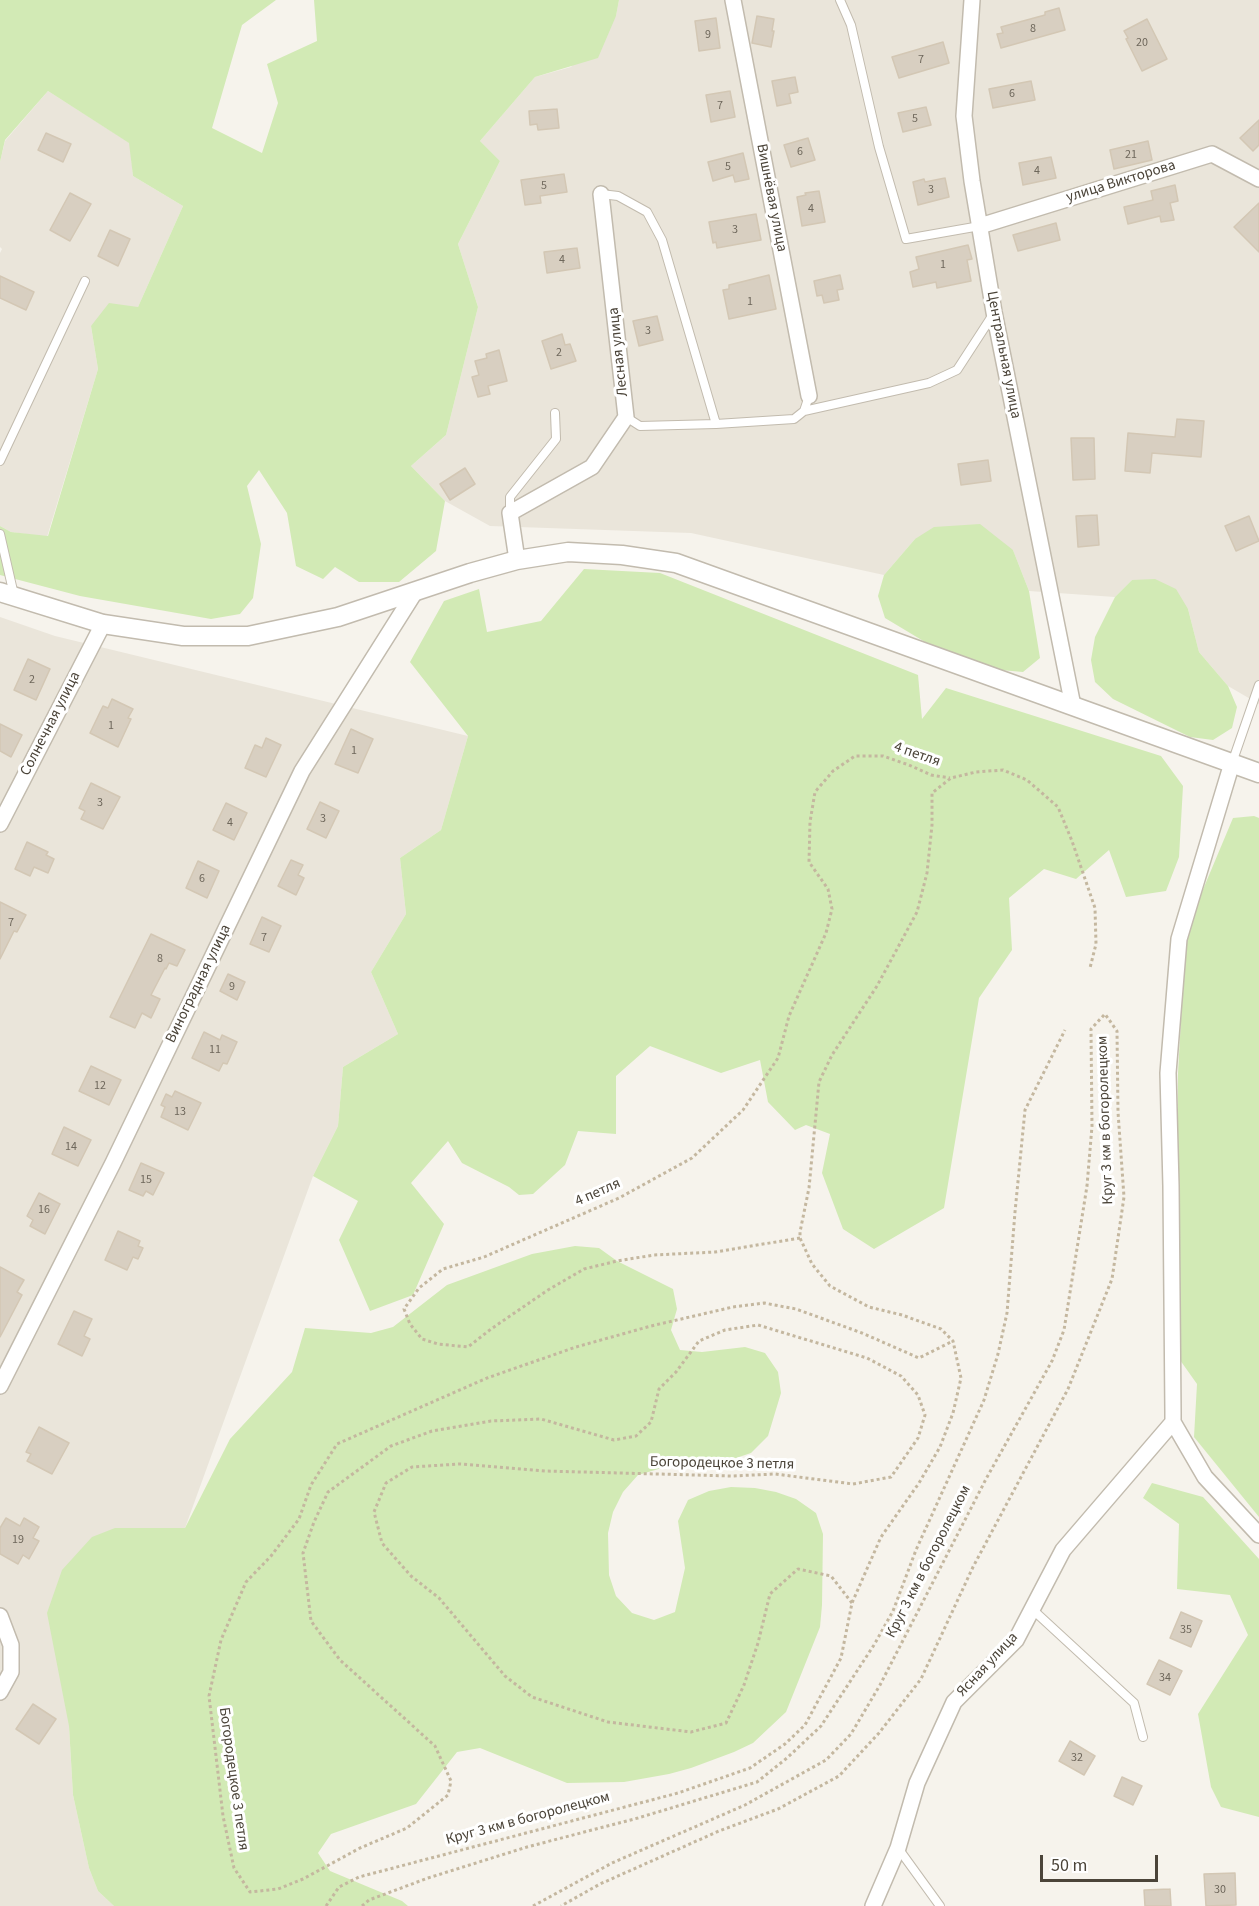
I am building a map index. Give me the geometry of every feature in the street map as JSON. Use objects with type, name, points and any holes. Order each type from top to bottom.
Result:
[{"type":"street","name":"Вишнёвая улица","points":[[733,0],[809,396]]},
{"type":"street","name":"Центральная улица","points":[[972,0],[964,116],[994,312],[1073,706]]},
{"type":"street","name":"улица Викторова","points":[[980,226],[1212,154],[1259,179]]},
{"type":"street","name":"Лесная улица","points":[[510,513],[592,467],[626,417],[601,194]]},
{"type":"street","points":[[510,513],[517,560]]},
{"type":"street","points":[[7,594],[103,624],[183,636],[249,636],[338,618],[470,573],[517,560],[568,552],[622,555],[676,563],[1259,773]]},
{"type":"street","name":"Виноградная улица","points":[[0,1386],[113,1163],[302,771],[415,592]]},
{"type":"street","name":"Солнечная улица","points":[[0,824],[103,624]]},
{"type":"street","points":[[1232,763],[1179,939],[1168,1073],[1173,1422],[1205,1477],[1259,1535]]},
{"type":"street","name":"Ясная улица","points":[[873,1906],[898,1848],[917,1783],[954,1702],[1016,1640],[1063,1550],[1173,1422]]},
{"type":"street","points":[[0,1616],[11,1645],[11,1672],[0,1692]]},
{"type":"lane","points":[[840,0],[851,25],[879,147],[906,239],[980,226]]},
{"type":"lane","points":[[601,194],[618,196],[647,212],[662,240],[716,424]]},
{"type":"lane","points":[[0,461],[85,281]]},
{"type":"lane","points":[[626,417],[640,426],[794,419],[804,411],[929,383],[957,370],[994,312]]},
{"type":"lane","points":[[804,411],[809,396]]},
{"type":"lane","points":[[510,513],[510,497],[556,439],[555,413]]},
{"type":"lane","points":[[0,534],[7,594]]},
{"type":"lane","points":[[1232,763],[1259,685]]},
{"type":"lane","points":[[1032,1609],[1134,1703],[1143,1737]]},
{"type":"lane","points":[[898,1848],[940,1906]]},
{"type":"path","name":"4 петля","points":[[801,1238],[715,1252],[654,1255],[585,1269],[548,1290],[468,1347],[438,1344],[422,1339],[410,1324],[404,1309],[419,1288],[443,1269],[484,1257],[620,1198],[692,1158],[744,1110],[778,1058],[789,1016],[826,933],[832,909],[828,890],[809,862],[810,822],[815,792],[833,771],[855,756],[883,756],[931,775],[951,778]]},
{"type":"path","points":[[953,1341],[941,1329],[902,1315],[869,1307],[830,1286],[812,1264],[801,1238],[802,1216],[809,1188],[819,1082],[832,1055],[877,986],[917,912],[927,873],[932,825],[932,793],[951,778],[976,772],[1003,770],[1027,780],[1058,807],[1095,908],[1096,944],[1090,968]]},
{"type":"path","name":"Круг 3 км в богоролецком","points":[[532,1906],[612,1863],[745,1805],[826,1760],[851,1734],[880,1685],[986,1479],[1052,1361],[1064,1330],[1088,1176],[1092,1125],[1090,1029],[1105,1014],[1117,1031],[1118,1112],[1124,1197],[1112,1279],[1068,1389],[973,1567],[921,1679],[879,1733],[838,1776],[778,1809],[719,1831],[600,1884],[561,1906]]},
{"type":"path","name":"Круг 3 км в богоролецком","points":[[362,1906],[369,1900],[527,1847],[638,1818],[757,1782],[821,1726],[874,1646],[893,1611],[916,1550],[984,1400],[999,1354],[1007,1313],[1025,1110],[1065,1030]]},
{"type":"path","name":"Богородецкое 3 петля","points":[[852,1603],[831,1575],[798,1569],[770,1594],[758,1643],[744,1684],[726,1723],[691,1732],[608,1722],[532,1697],[506,1676],[439,1598],[411,1576],[382,1543],[374,1512],[386,1484],[412,1467],[460,1464],[556,1472],[732,1476],[775,1474],[853,1484],[891,1478],[918,1438],[925,1414],[918,1395],[902,1376],[867,1358],[758,1325],[725,1330],[699,1341],[676,1372],[659,1389],[651,1422],[636,1436],[614,1440],[541,1419],[511,1420],[432,1431],[391,1446],[328,1492],[314,1522],[303,1553],[311,1622],[340,1660],[435,1746],[451,1781],[448,1795],[407,1828],[360,1848],[303,1879],[278,1889],[250,1892],[234,1868],[223,1816],[209,1696],[221,1640],[246,1582],[271,1556],[299,1519],[311,1485],[337,1444],[487,1378],[565,1351],[651,1326],[734,1307],[764,1303],[796,1309],[862,1333],[919,1358],[953,1341]]},
{"type":"path","name":"Круг 3 км в богоролецком","points":[[326,1906],[339,1887],[359,1877],[678,1793],[750,1768],[784,1744],[805,1725],[841,1658],[852,1603],[881,1537],[919,1483],[940,1447],[953,1413],[961,1378],[953,1341]]},
{"type":"shaded area","points":[[619,0],[1259,0],[1259,704],[1228,686],[1199,652],[1188,609],[1132,580],[1115,597],[1029,591],[1013,550],[915,539],[884,575],[691,533],[490,526],[445,501],[411,466],[446,435],[478,307],[458,244],[500,161],[480,141],[535,77],[571,67],[616,16]]},
{"type":"shaded area","points":[[48,91],[130,143],[133,176],[183,206],[138,307],[91,326],[98,369],[47,537],[11,532],[0,526],[0,253],[2,249],[0,247],[0,162],[5,141]]},
{"type":"shaded area","points":[[0,617],[55,636],[468,736],[441,830],[400,858],[406,914],[371,972],[398,1034],[343,1067],[338,1126],[313,1176],[185,1528],[115,1528],[69,1726],[73,1795],[89,1868],[98,1891],[114,1906],[0,1906]]},
{"type":"green space","points":[[0,0],[276,0],[242,25],[212,128],[262,153],[278,103],[267,64],[317,41],[314,0],[619,0],[616,16],[598,58],[535,77],[480,141],[500,161],[458,244],[478,307],[446,435],[411,466],[445,501],[436,551],[399,582],[359,582],[335,567],[323,579],[296,566],[287,513],[259,470],[247,486],[261,544],[253,598],[240,614],[211,619],[80,596],[0,575],[0,526],[11,532],[48,536],[98,369],[91,326],[109,303],[138,307],[183,206],[133,176],[129,143],[48,91],[5,140],[0,162]]},
{"type":"green space","points":[[980,524],[1013,550],[1029,591],[1040,658],[1023,672],[1001,670],[925,642],[885,618],[878,596],[884,575],[915,539],[934,527]]},
{"type":"green space","points":[[584,569],[660,573],[918,675],[922,719],[946,688],[1161,756],[1183,786],[1179,857],[1166,891],[1126,897],[1109,850],[1076,879],[1044,869],[1009,898],[1012,950],[979,998],[944,1208],[874,1249],[843,1229],[822,1173],[830,1134],[806,1125],[795,1130],[768,1102],[760,1060],[721,1073],[650,1046],[616,1076],[616,1134],[578,1131],[565,1165],[533,1194],[519,1195],[509,1187],[462,1163],[448,1141],[411,1183],[444,1224],[413,1295],[370,1311],[339,1240],[358,1201],[313,1176],[338,1126],[343,1067],[398,1034],[371,972],[406,914],[400,858],[441,830],[468,736],[410,662],[444,601],[479,589],[487,632],[541,621]]},
{"type":"green space","points":[[1155,579],[1176,589],[1188,609],[1199,652],[1228,686],[1237,707],[1232,728],[1213,740],[1190,737],[1113,699],[1095,682],[1091,660],[1095,637],[1115,597],[1132,580]]},
{"type":"green space","points":[[1254,816],[1259,818],[1259,1517],[1194,1437],[1197,1384],[1175,1353],[1178,1073],[1186,930],[1233,818]]},
{"type":"green space","points":[[575,1246],[599,1248],[617,1261],[673,1289],[677,1309],[671,1330],[680,1350],[702,1352],[745,1347],[765,1353],[778,1372],[781,1393],[768,1436],[751,1453],[730,1460],[662,1468],[638,1475],[623,1492],[613,1512],[608,1533],[609,1575],[616,1596],[632,1613],[654,1620],[675,1612],[685,1568],[678,1521],[688,1500],[709,1491],[731,1487],[755,1488],[796,1499],[816,1513],[823,1534],[820,1627],[786,1712],[753,1743],[734,1752],[669,1774],[624,1782],[567,1783],[480,1748],[457,1752],[416,1804],[331,1834],[318,1853],[330,1871],[402,1901],[408,1906],[114,1906],[98,1891],[89,1868],[73,1795],[69,1726],[47,1613],[62,1570],[92,1537],[115,1528],[185,1528],[230,1439],[292,1372],[305,1328],[371,1333],[393,1327],[447,1285],[532,1254]]},
{"type":"green space","points":[[1152,1483],[1203,1497],[1259,1559],[1259,1817],[1221,1807],[1211,1787],[1198,1714],[1248,1635],[1230,1595],[1177,1589],[1179,1524],[1143,1498]]},
{"type":"building","points":[[1059,8],[1065,30],[1001,48],[997,34],[1003,33],[1001,27],[1045,15],[1045,12]]},
{"type":"building","points":[[757,16],[774,19],[771,47],[752,43]]},
{"type":"building","points":[[716,18],[720,48],[699,51],[695,21]]},
{"type":"building","points":[[1147,19],[1167,59],[1142,71],[1124,31]]},
{"type":"building","points":[[943,42],[949,63],[899,78],[892,57]]},
{"type":"building","points":[[795,77],[798,92],[789,94],[791,103],[777,106],[772,81]]},
{"type":"building","points":[[1031,81],[1035,100],[993,108],[989,89]]},
{"type":"building","points":[[730,91],[735,117],[711,122],[706,95]]},
{"type":"building","points":[[926,107],[931,125],[903,132],[898,113]]},
{"type":"building","points":[[557,109],[559,128],[538,130],[537,124],[530,125],[529,111]]},
{"type":"building","points":[[1259,120],[1259,145],[1253,151],[1240,138]]},
{"type":"building","points":[[46,133],[71,144],[63,162],[38,150]]},
{"type":"building","points":[[808,138],[815,160],[791,167],[784,145]]},
{"type":"building","points":[[1148,141],[1152,160],[1114,169],[1110,150]]},
{"type":"building","points":[[743,153],[749,179],[735,182],[733,175],[713,181],[708,162]]},
{"type":"building","points":[[1051,157],[1056,178],[1023,185],[1019,163]]},
{"type":"building","points":[[564,174],[567,192],[540,196],[541,203],[525,205],[521,180]]},
{"type":"building","points":[[945,178],[949,197],[918,205],[913,182]]},
{"type":"building","points":[[1175,185],[1178,201],[1170,203],[1174,220],[1161,222],[1160,216],[1128,224],[1124,207],[1153,200],[1151,191]]},
{"type":"building","points":[[819,191],[825,222],[802,226],[797,197]]},
{"type":"building","points":[[70,193],[91,204],[70,241],[50,230]]},
{"type":"building","points":[[1259,203],[1259,252],[1234,227]]},
{"type":"building","points":[[756,214],[761,240],[717,248],[716,242],[713,243],[709,222]]},
{"type":"building","points":[[1056,223],[1060,240],[1018,251],[1013,235]]},
{"type":"building","points":[[110,230],[130,239],[118,266],[98,256]]},
{"type":"building","points":[[968,245],[972,259],[967,260],[971,281],[937,288],[936,282],[913,287],[910,272],[919,269],[916,257]]},
{"type":"building","points":[[577,248],[580,268],[547,273],[544,252]]},
{"type":"building","points":[[769,275],[776,309],[729,319],[723,290],[729,289],[729,285]]},
{"type":"building","points":[[840,275],[843,289],[837,290],[839,300],[824,303],[822,295],[817,296],[814,281]]},
{"type":"building","points":[[0,276],[34,292],[26,310],[0,298]]},
{"type":"building","points":[[657,316],[663,340],[639,346],[633,321]]},
{"type":"building","points":[[562,334],[565,345],[570,344],[576,361],[551,369],[542,341]]},
{"type":"building","points":[[499,350],[507,381],[488,386],[490,394],[478,397],[472,377],[479,375],[475,361],[487,358],[486,354]]},
{"type":"building","points":[[1177,419],[1204,421],[1201,457],[1152,453],[1150,473],[1125,471],[1128,433],[1175,437]]},
{"type":"building","points":[[1071,438],[1094,438],[1095,479],[1073,480]]},
{"type":"building","points":[[988,460],[991,481],[961,485],[958,464]]},
{"type":"building","points":[[465,468],[475,484],[450,500],[440,484]]},
{"type":"building","points":[[1097,515],[1099,545],[1078,547],[1076,516]]},
{"type":"building","points":[[1249,516],[1259,541],[1236,551],[1225,526]]},
{"type":"building","points":[[28,659],[50,669],[36,700],[14,690]]},
{"type":"building","points":[[112,699],[133,709],[128,718],[131,719],[118,747],[90,733],[103,706],[108,708]]},
{"type":"building","points":[[0,724],[22,735],[11,757],[0,751]]},
{"type":"building","points":[[351,729],[373,739],[358,773],[335,764]]},
{"type":"building","points":[[266,738],[281,745],[266,777],[245,768],[255,745],[262,748]]},
{"type":"building","points":[[91,783],[120,797],[103,829],[81,819],[85,811],[79,808]]},
{"type":"building","points":[[320,802],[339,811],[326,838],[307,829]]},
{"type":"building","points":[[226,803],[247,813],[234,840],[213,830]]},
{"type":"building","points":[[27,842],[48,852],[46,855],[54,859],[48,873],[34,867],[30,876],[15,869]]},
{"type":"building","points":[[291,860],[303,865],[298,875],[304,878],[296,895],[278,886]]},
{"type":"building","points":[[198,861],[219,871],[207,898],[186,888]]},
{"type":"building","points":[[0,902],[26,915],[17,932],[14,931],[0,959]]},
{"type":"building","points":[[262,917],[281,926],[269,952],[250,944]]},
{"type":"building","points":[[151,934],[185,950],[177,966],[169,963],[165,968],[151,995],[160,999],[151,1018],[142,1013],[135,1028],[110,1017]]},
{"type":"building","points":[[228,974],[245,982],[237,1000],[220,991]]},
{"type":"building","points":[[204,1032],[220,1040],[222,1035],[237,1042],[227,1064],[223,1063],[219,1071],[192,1058]]},
{"type":"building","points":[[91,1066],[121,1080],[109,1105],[79,1091]]},
{"type":"building","points":[[175,1091],[201,1103],[188,1130],[161,1117],[165,1107],[161,1105],[166,1094],[172,1097]]},
{"type":"building","points":[[64,1127],[91,1140],[78,1166],[52,1154]]},
{"type":"building","points":[[141,1163],[164,1173],[153,1195],[146,1191],[143,1196],[129,1190]]},
{"type":"building","points":[[39,1193],[60,1204],[45,1234],[30,1226],[33,1220],[27,1216]]},
{"type":"building","points":[[118,1231],[140,1241],[138,1246],[143,1248],[138,1259],[133,1257],[127,1270],[105,1260]]},
{"type":"building","points":[[0,1267],[24,1280],[17,1292],[22,1295],[0,1337]]},
{"type":"building","points":[[74,1311],[92,1319],[84,1336],[90,1339],[82,1356],[58,1344]]},
{"type":"building","points":[[39,1427],[69,1443],[52,1474],[27,1461],[31,1454],[26,1452]]},
{"type":"building","points":[[6,1518],[20,1526],[24,1518],[39,1527],[33,1538],[39,1541],[29,1559],[23,1555],[18,1564],[0,1554],[0,1528]]},
{"type":"building","points":[[1181,1612],[1202,1621],[1191,1647],[1170,1638]]},
{"type":"building","points":[[1159,1660],[1182,1671],[1170,1695],[1147,1684]]},
{"type":"building","points":[[33,1704],[56,1719],[39,1744],[16,1729]]},
{"type":"building","points":[[1070,1741],[1095,1756],[1084,1775],[1059,1761]]},
{"type":"building","points":[[1122,1777],[1142,1786],[1133,1805],[1114,1796]]},
{"type":"building","points":[[1235,1873],[1236,1905],[1206,1906],[1204,1874]]},
{"type":"building","points":[[1170,1889],[1171,1906],[1145,1906],[1144,1890]]}]
